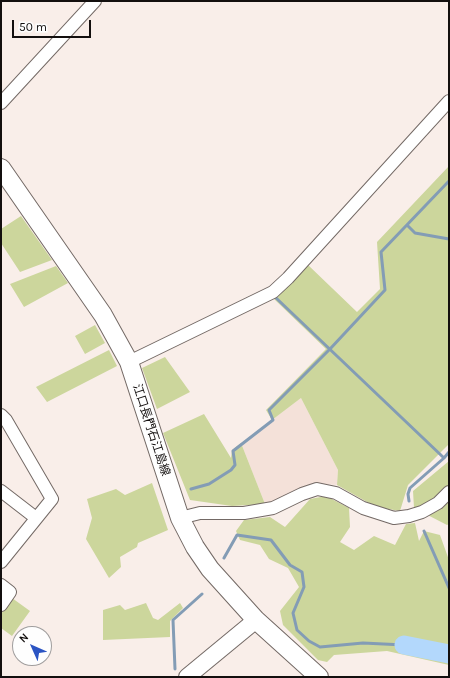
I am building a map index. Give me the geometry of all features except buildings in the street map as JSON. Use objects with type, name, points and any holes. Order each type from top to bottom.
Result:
[{"type":"main road","name":"江口長門石江島線","points":[[1,168],[103,315],[129,362],[180,518],[195,547],[210,569],[256,620],[319,677]]},
{"type":"street","points":[[1,103],[95,1]]},
{"type":"street","points":[[129,362],[273,292],[288,278],[449,101]]},
{"type":"street","points":[[1,415],[6,420],[52,499],[1,562]]},
{"type":"street","points":[[180,518],[200,513],[244,514],[273,508],[302,494],[317,489],[336,493],[364,508],[394,518],[410,516],[422,512],[438,503],[449,492]]},
{"type":"street","points":[[1,492],[36,518]]},
{"type":"street","points":[[1,585],[10,592],[1,605]]},
{"type":"street","points":[[187,677],[256,620]]},
{"type":"shaded area","points":[[301,398],[338,470],[337,485],[313,483],[284,497],[265,504],[241,443]]},
{"type":"green space","points":[[449,166],[449,444],[408,485],[400,511],[376,507],[337,485],[338,470],[301,398],[272,420],[266,410],[326,349],[274,299],[307,264],[357,312],[380,289],[377,242]]},
{"type":"green space","points":[[21,216],[52,260],[20,272],[1,243],[1,229]]},
{"type":"green space","points":[[56,266],[68,283],[24,307],[10,284]]},
{"type":"green space","points":[[95,325],[105,343],[85,354],[75,336]]},
{"type":"green space","points":[[109,350],[117,366],[47,402],[36,387]]},
{"type":"green space","points":[[165,357],[190,392],[157,409],[142,368]]},
{"type":"green space","points":[[204,414],[231,458],[232,450],[241,443],[265,504],[232,506],[190,500],[163,433]]},
{"type":"green space","points":[[449,461],[449,524],[447,525],[414,508],[413,491]]},
{"type":"green space","points":[[152,483],[168,530],[138,543],[137,547],[120,557],[121,567],[109,578],[86,539],[92,518],[87,499],[116,489],[125,495]]},
{"type":"green space","points":[[326,496],[349,508],[350,527],[340,542],[354,550],[374,536],[395,545],[406,524],[415,523],[419,541],[424,531],[440,535],[449,560],[449,665],[387,651],[334,655],[327,662],[318,660],[283,625],[280,611],[299,587],[288,568],[269,559],[260,545],[240,540],[236,531],[244,520],[270,517],[285,527],[310,499]]},
{"type":"green space","points":[[12,598],[30,611],[19,626],[12,626],[12,636],[1,628],[1,614]]},
{"type":"green space","points":[[146,603],[153,618],[158,620],[180,603],[183,608],[170,621],[170,637],[103,640],[103,610],[120,605],[125,610]]},
{"type":"waterway","points":[[191,489],[209,484],[231,470],[235,465],[233,451],[273,420],[269,410],[330,349],[385,290],[381,252],[449,181]]},
{"type":"waterway","points":[[407,225],[415,233],[449,239]]},
{"type":"waterway","points":[[275,297],[444,458]]},
{"type":"waterway","points":[[409,501],[408,494],[410,488],[449,452]]},
{"type":"waterway","points":[[424,531],[449,588]]},
{"type":"waterway","points":[[224,558],[237,535],[271,540],[290,565],[302,572],[304,587],[293,613],[297,630],[309,641],[320,647],[363,643],[404,645]]},
{"type":"waterway","points":[[175,669],[173,620],[202,594]]},
{"type":"waterway","points":[[404,645],[449,654]]}]
